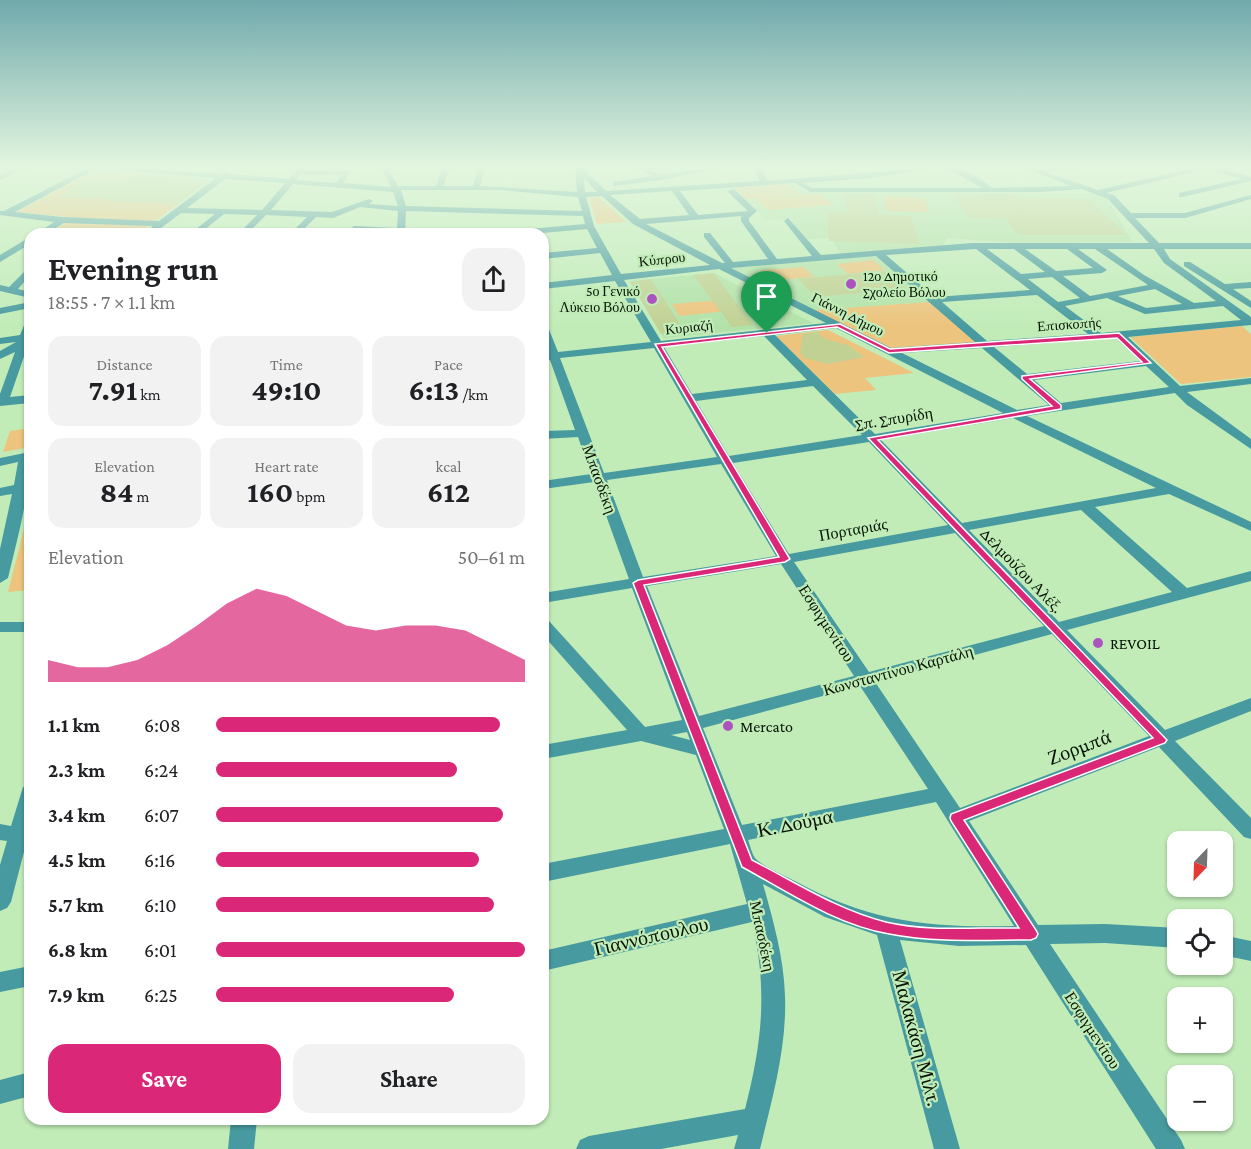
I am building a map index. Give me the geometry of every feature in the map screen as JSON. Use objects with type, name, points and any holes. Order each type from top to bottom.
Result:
[{"type":"street","points":[[77,221],[161,224]]},
{"type":"street","points":[[156,228],[166,221]]},
{"type":"street","points":[[540,228],[584,221]]},
{"type":"street","name":"Εσφιγμενίτου","points":[[588,221],[602,250],[657,345],[785,559],[941,794],[1156,1128],[1172,1149]]},
{"type":"street","points":[[636,222],[652,221]]},
{"type":"street","points":[[745,221],[775,262]]},
{"type":"street","points":[[788,221],[819,259]]},
{"type":"street","points":[[1134,221],[1167,261],[1251,322]]},
{"type":"street","name":"Γιάννη Δήμου","points":[[636,222],[1168,490],[1251,527]]},
{"type":"street","points":[[706,235],[726,266]]},
{"type":"street","points":[[0,259],[24,244]]},
{"type":"street","points":[[1096,245],[1156,286],[1192,306]]},
{"type":"street","name":"Κύπρου","points":[[549,285],[726,266],[978,246],[1096,245],[1158,248],[1251,246]]},
{"type":"street","points":[[978,246],[1100,337]]},
{"type":"street","points":[[1016,246],[1088,299]]},
{"type":"street","points":[[1018,277],[1102,270],[1069,246]]},
{"type":"street","points":[[1158,248],[1224,286],[1251,305]]},
{"type":"street","points":[[549,255],[602,250]]},
{"type":"street","points":[[879,254],[1058,407]]},
{"type":"street","points":[[11,291],[24,276]]},
{"type":"street","points":[[1204,287],[1251,285]]},
{"type":"street","points":[[1057,305],[1156,286]]},
{"type":"street","points":[[0,288],[24,295]]},
{"type":"street","points":[[933,300],[1038,292]]},
{"type":"street","points":[[1107,295],[1145,311],[1226,303]]},
{"type":"street","points":[[0,311],[24,300]]},
{"type":"street","name":"Επισκοπής","points":[[889,351],[1100,337],[1251,322]]},
{"type":"street","name":"Κυριαζή","points":[[549,356],[838,325]]},
{"type":"street","name":"Δελμούζου Αλέξ.","points":[[767,333],[872,438],[1251,831]]},
{"type":"street","points":[[1119,335],[1175,389],[1251,445]]},
{"type":"street","points":[[0,341],[24,340]]},
{"type":"street","points":[[0,356],[24,341]]},
{"type":"street","points":[[24,343],[1,402],[24,400]]},
{"type":"street","name":"Μπασδέκη","points":[[549,356],[584,433],[638,583],[747,863],[759,911],[771,970],[774,1008],[769,1050],[747,1149]]},
{"type":"street","points":[[18,363],[24,367]]},
{"type":"street","points":[[1024,378],[1147,363]]},
{"type":"street","name":"Σπ. Σπυρίδη","points":[[549,484],[726,462],[1058,407],[1175,389],[1251,381]]},
{"type":"street","points":[[689,398],[816,382]]},
{"type":"street","points":[[549,435],[584,433]]},
{"type":"street","points":[[0,462],[24,457]]},
{"type":"street","points":[[0,578],[4,556],[23,517],[21,488],[24,474]]},
{"type":"street","points":[[0,492],[21,488]]},
{"type":"street","name":"Πορταριάς","points":[[549,597],[785,559],[1168,490]]},
{"type":"street","points":[[1084,505],[1184,594]]},
{"type":"street","name":"Κωνσταντίνου Καρτάλη","points":[[549,751],[694,723],[1251,576]]},
{"type":"street","points":[[0,627],[24,627]]},
{"type":"street","points":[[549,632],[641,734],[704,750]]},
{"type":"street","name":"Ζορμπά","points":[[956,818],[1251,704]]},
{"type":"street","name":"Κ. Δούμα","points":[[549,872],[941,794]]},
{"type":"street","points":[[0,902],[24,810]]},
{"type":"street","points":[[747,863],[839,912],[886,928],[926,933],[1114,932],[1167,937]]},
{"type":"street","name":"Γιαννόπουλου","points":[[549,960],[759,911]]},
{"type":"street","name":"Μαλακάση Μιλτ.","points":[[886,928],[947,1149]]},
{"type":"street","points":[[1233,947],[1251,951]]},
{"type":"street","points":[[0,982],[24,977]]},
{"type":"street","points":[[0,1092],[24,1086]]},
{"type":"street","points":[[589,1149],[754,1120]]},
{"type":"street","points":[[241,1149],[243,1125]]},
{"type":"shaded area","points":[[155,221],[145,228],[58,228],[67,222]]},
{"type":"shaded area","points":[[596,221],[626,222],[597,224]]},
{"type":"shaded area","points":[[791,221],[1120,221],[1133,242],[1016,243],[947,238],[943,246],[842,254],[830,238],[807,239]]},
{"type":"shaded area","points":[[876,256],[930,302],[814,310],[728,267]]},
{"type":"shaded area","points":[[873,260],[885,270],[848,274],[837,264]]},
{"type":"shaded area","points":[[804,267],[814,277],[771,281],[762,270]]},
{"type":"shaded area","points":[[714,273],[813,323],[664,338],[630,281]]},
{"type":"shaded area","points":[[719,300],[728,311],[679,316],[672,304]]},
{"type":"shaded area","points":[[930,302],[978,343],[891,348],[814,310]]},
{"type":"shaded area","points":[[1242,326],[1251,334],[1251,377],[1181,384],[1130,337]]},
{"type":"shaded area","points":[[828,330],[914,373],[865,378],[876,390],[835,394],[776,336]]},
{"type":"shaded area","points":[[24,429],[24,448],[3,452],[10,431]]},
{"type":"shaded area","points":[[24,529],[24,591],[8,592]]},
{"type":"building","points":[[828,221],[912,221],[919,244],[829,241]]},
{"type":"building","points":[[1006,221],[1111,221],[1127,235],[1019,235]]},
{"type":"building","name":"12ο Δημοτικό Σχολείο Βόλου","points":[[885,271],[904,289],[815,297],[798,279]]},
{"type":"building","points":[[714,273],[753,325],[732,327],[693,275]]},
{"type":"building","points":[[651,279],[685,332],[661,334],[630,282]]},
{"type":"building","points":[[818,332],[825,339],[848,345],[864,357],[828,364],[805,358],[800,352],[803,334]]},
{"type":"place","name":"12ο Δημοτικό Σχολείο Βόλου","points":[[851,284]]},
{"type":"place","name":"5ο Γενικό Λύκειο Βόλου","points":[[652,299]]},
{"type":"place","name":"REVOIL","points":[[1098,643]]},
{"type":"place","name":"Mercato","points":[[728,726]]},
{"type":"route","points":[[838,325],[889,351],[1119,335],[1147,363],[1024,378],[1058,407],[872,438],[1161,740],[956,818],[1031,934],[971,935],[909,932],[886,928],[839,912],[747,863],[638,583],[785,559],[657,345],[767,333],[838,325]]}]
